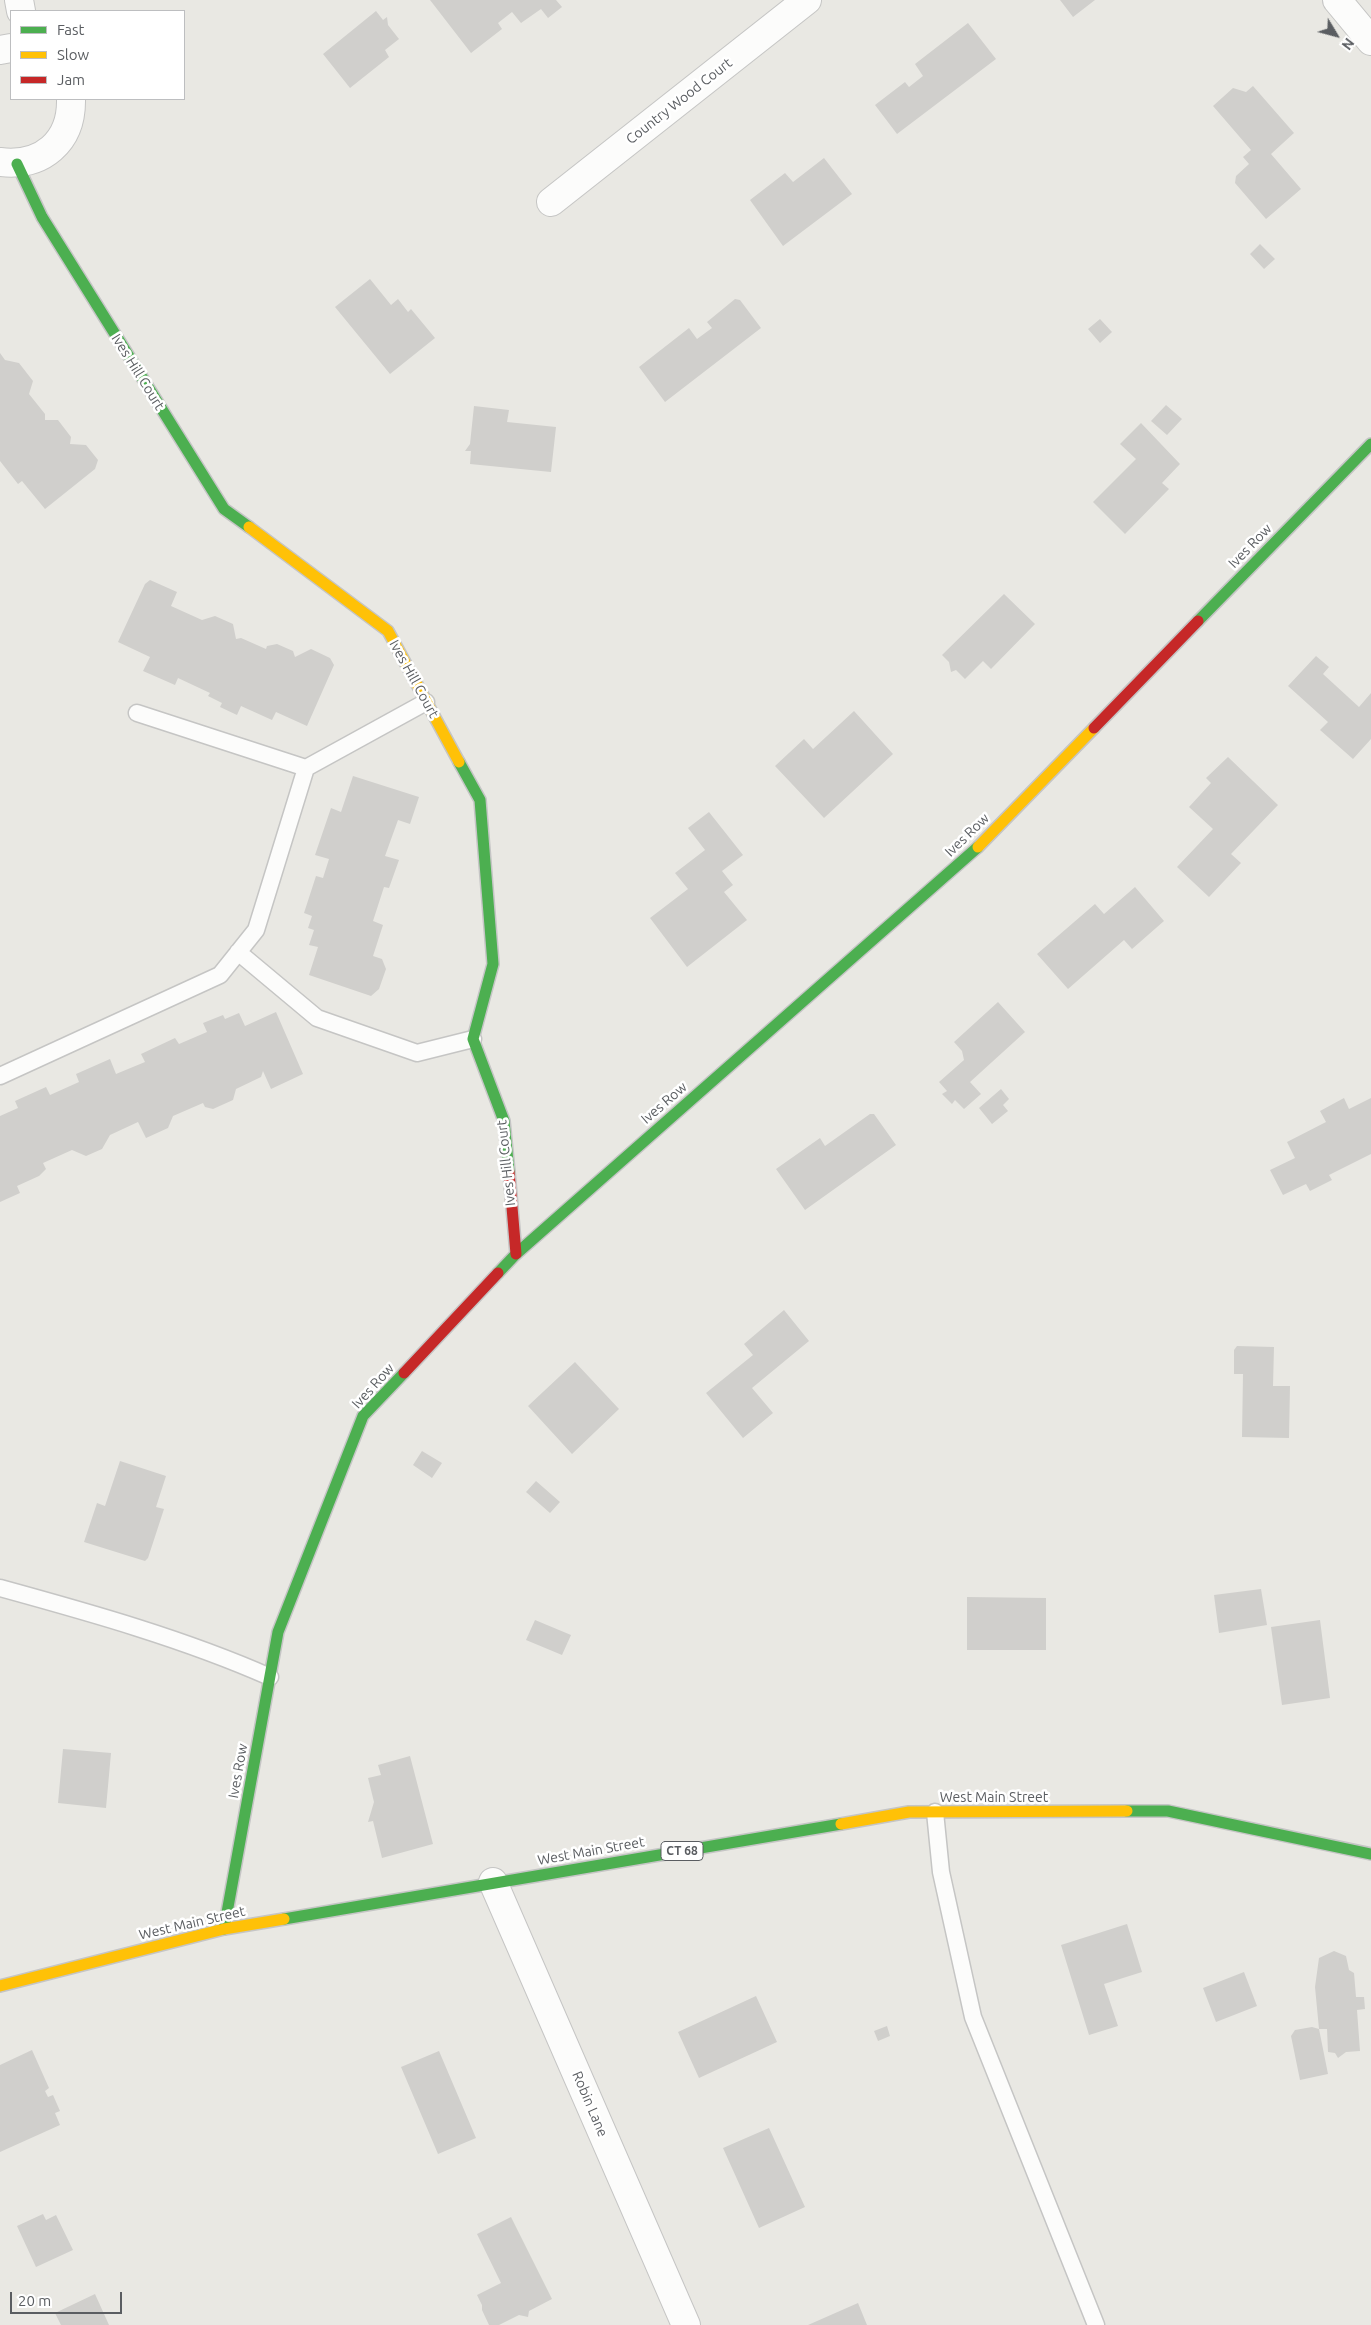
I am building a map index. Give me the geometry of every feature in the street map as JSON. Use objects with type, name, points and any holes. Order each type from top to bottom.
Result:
[{"type":"street","name":"Country Wood Court","points":[[551,202],[807,0]]},
{"type":"street","points":[[1337,0],[1371,41]]},
{"type":"street","name":"Ives Hill Court","points":[[71,100],[70,118],[63,136],[51,150],[35,160],[9,163],[224,509],[388,631],[480,800],[493,964],[473,1040],[504,1121],[516,1254]]},
{"type":"street","name":"Ives Row","points":[[224,1929],[278,1632],[363,1416],[516,1254],[976,849],[1371,444]]},
{"type":"street","name":"West Main Street","points":[[0,1986],[224,1929],[909,1812],[1168,1811],[1371,1854]]},
{"type":"street","name":"Robin Lane","points":[[493,1882],[686,2325]]},
{"type":"lane","points":[[0,1076],[220,975],[256,930],[306,768],[426,702]]},
{"type":"lane","points":[[137,713],[306,768]]},
{"type":"lane","points":[[238,952],[318,1018],[417,1053],[473,1040]]},
{"type":"lane","points":[[0,1588],[93,1613],[234,1661],[270,1677]]},
{"type":"lane","points":[[935,1812],[941,1872],[973,2016],[1096,2325]]},
{"type":"building","points":[[430,0],[556,0],[562,7],[548,18],[541,9],[521,23],[512,12],[498,23],[502,29],[471,53]]},
{"type":"building","points":[[1060,0],[1095,0],[1073,17]]},
{"type":"building","points":[[376,11],[383,20],[387,17],[388,25],[399,39],[385,50],[389,57],[350,88],[323,54]]},
{"type":"building","points":[[968,23],[996,59],[897,134],[875,105],[905,82],[909,87],[923,76],[915,64]]},
{"type":"building","points":[[1253,86],[1294,133],[1271,154],[1301,189],[1266,219],[1235,183],[1236,176],[1249,164],[1243,157],[1251,150],[1213,106],[1233,88],[1246,92]]},
{"type":"building","points":[[824,158],[852,194],[783,246],[750,200],[785,173],[793,182]]},
{"type":"building","points":[[1260,244],[1275,259],[1264,269],[1250,254]]},
{"type":"building","points":[[370,279],[391,305],[398,299],[408,312],[411,309],[435,338],[390,374],[335,307]]},
{"type":"building","points":[[735,299],[740,300],[761,328],[665,402],[639,367],[689,328],[697,339],[712,328],[707,322]]},
{"type":"building","points":[[1100,319],[1112,332],[1100,343],[1088,329]]},
{"type":"building","points":[[0,353],[5,360],[19,363],[33,381],[29,394],[45,414],[45,420],[58,420],[71,437],[70,444],[86,445],[98,460],[95,469],[45,509],[22,481],[18,484],[0,461]]},
{"type":"building","points":[[1166,405],[1182,419],[1167,435],[1151,421]]},
{"type":"building","points":[[474,406],[509,410],[507,422],[556,427],[551,472],[470,464],[471,451],[465,451],[470,444]]},
{"type":"building","points":[[1141,423],[1180,464],[1162,483],[1169,489],[1125,534],[1093,502],[1136,459],[1120,444]]},
{"type":"building","points":[[150,580],[177,592],[171,606],[202,620],[215,616],[233,624],[236,639],[241,638],[266,649],[267,646],[277,644],[293,651],[295,657],[311,649],[330,658],[334,665],[307,726],[276,712],[272,720],[241,706],[237,715],[220,707],[222,703],[208,696],[210,693],[178,678],[175,685],[143,671],[150,657],[118,642],[145,584]]},
{"type":"building","points":[[1004,594],[1035,624],[991,669],[983,661],[965,679],[956,670],[951,672],[949,662],[942,655]]},
{"type":"building","points":[[1316,656],[1329,667],[1323,674],[1359,707],[1371,693],[1371,739],[1353,759],[1320,730],[1328,722],[1288,686]]},
{"type":"building","points":[[854,711],[893,754],[824,818],[775,766],[804,739],[813,749]]},
{"type":"building","points":[[1228,757],[1278,805],[1231,854],[1241,863],[1209,897],[1177,867],[1213,829],[1189,807],[1211,783],[1206,778]]},
{"type":"building","points":[[353,776],[419,797],[410,824],[398,820],[385,856],[399,860],[389,888],[384,887],[373,921],[383,925],[373,956],[382,959],[386,969],[379,989],[371,996],[309,975],[318,947],[309,945],[314,930],[308,928],[312,916],[304,913],[316,876],[323,878],[329,859],[315,855],[331,808],[341,812]]},
{"type":"building","points":[[709,812],[743,855],[722,871],[733,885],[724,892],[747,920],[687,967],[650,918],[688,889],[675,873],[705,850],[688,828]]},
{"type":"building","points":[[1135,887],[1164,921],[1132,949],[1124,940],[1068,989],[1037,954],[1095,904],[1104,914]]},
{"type":"building","points":[[998,1002],[1025,1032],[970,1082],[981,1094],[964,1109],[955,1100],[952,1104],[942,1094],[947,1091],[939,1082],[964,1060],[962,1051],[954,1042]]},
{"type":"building","points":[[276,1012],[303,1074],[271,1089],[263,1071],[261,1077],[236,1089],[233,1100],[213,1109],[205,1107],[203,1103],[173,1116],[168,1128],[146,1138],[138,1122],[110,1135],[102,1149],[86,1156],[72,1150],[43,1163],[46,1169],[39,1176],[17,1186],[20,1193],[0,1202],[0,1116],[18,1108],[15,1101],[46,1087],[50,1095],[79,1082],[76,1074],[110,1059],[116,1074],[145,1062],[141,1054],[175,1038],[179,1044],[207,1032],[203,1023],[223,1015],[225,1019],[239,1013],[245,1026]]},
{"type":"building","points":[[1001,1089],[1009,1099],[1003,1105],[1008,1111],[992,1124],[979,1108]]},
{"type":"building","points":[[1344,1098],[1349,1109],[1371,1098],[1371,1154],[1329,1175],[1332,1180],[1310,1191],[1306,1184],[1283,1195],[1270,1170],[1295,1158],[1287,1142],[1326,1122],[1320,1111]]},
{"type":"building","points":[[870,1114],[874,1114],[896,1145],[805,1210],[776,1169],[820,1138],[825,1146]]},
{"type":"building","points":[[784,1310],[809,1341],[752,1388],[773,1413],[743,1438],[706,1393],[753,1355],[744,1344]]},
{"type":"building","points":[[1237,1346],[1274,1347],[1273,1386],[1290,1386],[1289,1438],[1242,1437],[1243,1374],[1234,1374],[1234,1350]]},
{"type":"building","points":[[575,1362],[619,1409],[572,1454],[528,1406]]},
{"type":"building","points":[[422,1451],[442,1463],[432,1478],[413,1465]]},
{"type":"building","points":[[120,1461],[166,1476],[156,1507],[164,1509],[148,1558],[145,1561],[84,1542],[97,1503],[105,1506]]},
{"type":"building","points":[[536,1481],[560,1502],[550,1513],[526,1492]]},
{"type":"building","points":[[1261,1589],[1267,1625],[1219,1633],[1214,1595]]},
{"type":"building","points":[[967,1597],[1046,1598],[1046,1650],[967,1650]]},
{"type":"building","points":[[535,1620],[571,1635],[562,1655],[526,1640]]},
{"type":"building","points":[[1320,1620],[1330,1698],[1282,1705],[1271,1627]]},
{"type":"building","points":[[63,1749],[111,1753],[106,1808],[58,1803]]},
{"type":"building","points":[[410,1756],[433,1844],[382,1858],[373,1821],[368,1822],[374,1802],[368,1778],[381,1775],[378,1765]]},
{"type":"building","points":[[1127,1924],[1142,1972],[1104,1984],[1118,2026],[1089,2035],[1061,1945]]},
{"type":"building","points":[[1334,1951],[1346,1956],[1349,1970],[1354,1973],[1356,1997],[1364,1997],[1365,2009],[1357,2010],[1360,2051],[1346,2052],[1338,2058],[1335,2053],[1328,2052],[1327,2029],[1319,2029],[1315,1987],[1319,1958]]},
{"type":"building","points":[[1244,1972],[1257,2006],[1216,2022],[1203,1988]]},
{"type":"building","points":[[756,1996],[777,2042],[699,2078],[678,2032]]},
{"type":"building","points":[[887,2026],[890,2036],[878,2041],[874,2031]]},
{"type":"building","points":[[1312,2027],[1319,2029],[1328,2074],[1300,2080],[1291,2036],[1295,2030]]},
{"type":"building","points":[[32,2050],[49,2088],[45,2091],[48,2097],[53,2095],[60,2111],[55,2113],[60,2125],[0,2152],[0,2065]]},
{"type":"building","points":[[439,2051],[476,2138],[438,2154],[401,2067]]},
{"type":"building","points":[[769,2128],[805,2207],[759,2228],[723,2148]]},
{"type":"building","points":[[43,2214],[46,2220],[56,2215],[73,2250],[36,2267],[17,2226]]},
{"type":"building","points":[[511,2217],[552,2299],[529,2311],[528,2317],[519,2315],[499,2325],[489,2325],[477,2295],[501,2283],[477,2234]]},
{"type":"building","points":[[95,2294],[109,2325],[61,2325],[55,2313]]},
{"type":"building","points":[[858,2303],[867,2325],[808,2325]]},
{"type":"traffic: fast","points":[[17,164],[42,217],[224,509],[249,527]]},
{"type":"traffic: fast","points":[[1198,621],[1371,444]]},
{"type":"traffic: fast","points":[[459,762],[480,800],[493,964],[473,1039],[504,1121],[509,1172]]},
{"type":"traffic: fast","points":[[498,1273],[516,1254],[978,847]]},
{"type":"traffic: fast","points":[[224,1929],[278,1632],[363,1416],[404,1373]]},
{"type":"traffic: fast","points":[[1127,1811],[1168,1811],[1371,1854]]},
{"type":"traffic: fast","points":[[284,1919],[841,1824]]},
{"type":"traffic: slow","points":[[249,527],[388,631],[459,762]]},
{"type":"traffic: slow","points":[[978,847],[1094,728]]},
{"type":"traffic: slow","points":[[841,1824],[909,1812],[1127,1811]]},
{"type":"traffic: slow","points":[[0,1986],[224,1929],[284,1919]]},
{"type":"traffic: jam","points":[[1094,728],[1198,621]]},
{"type":"traffic: jam","points":[[509,1172],[516,1254]]},
{"type":"traffic: jam","points":[[404,1373],[498,1273]]}]
